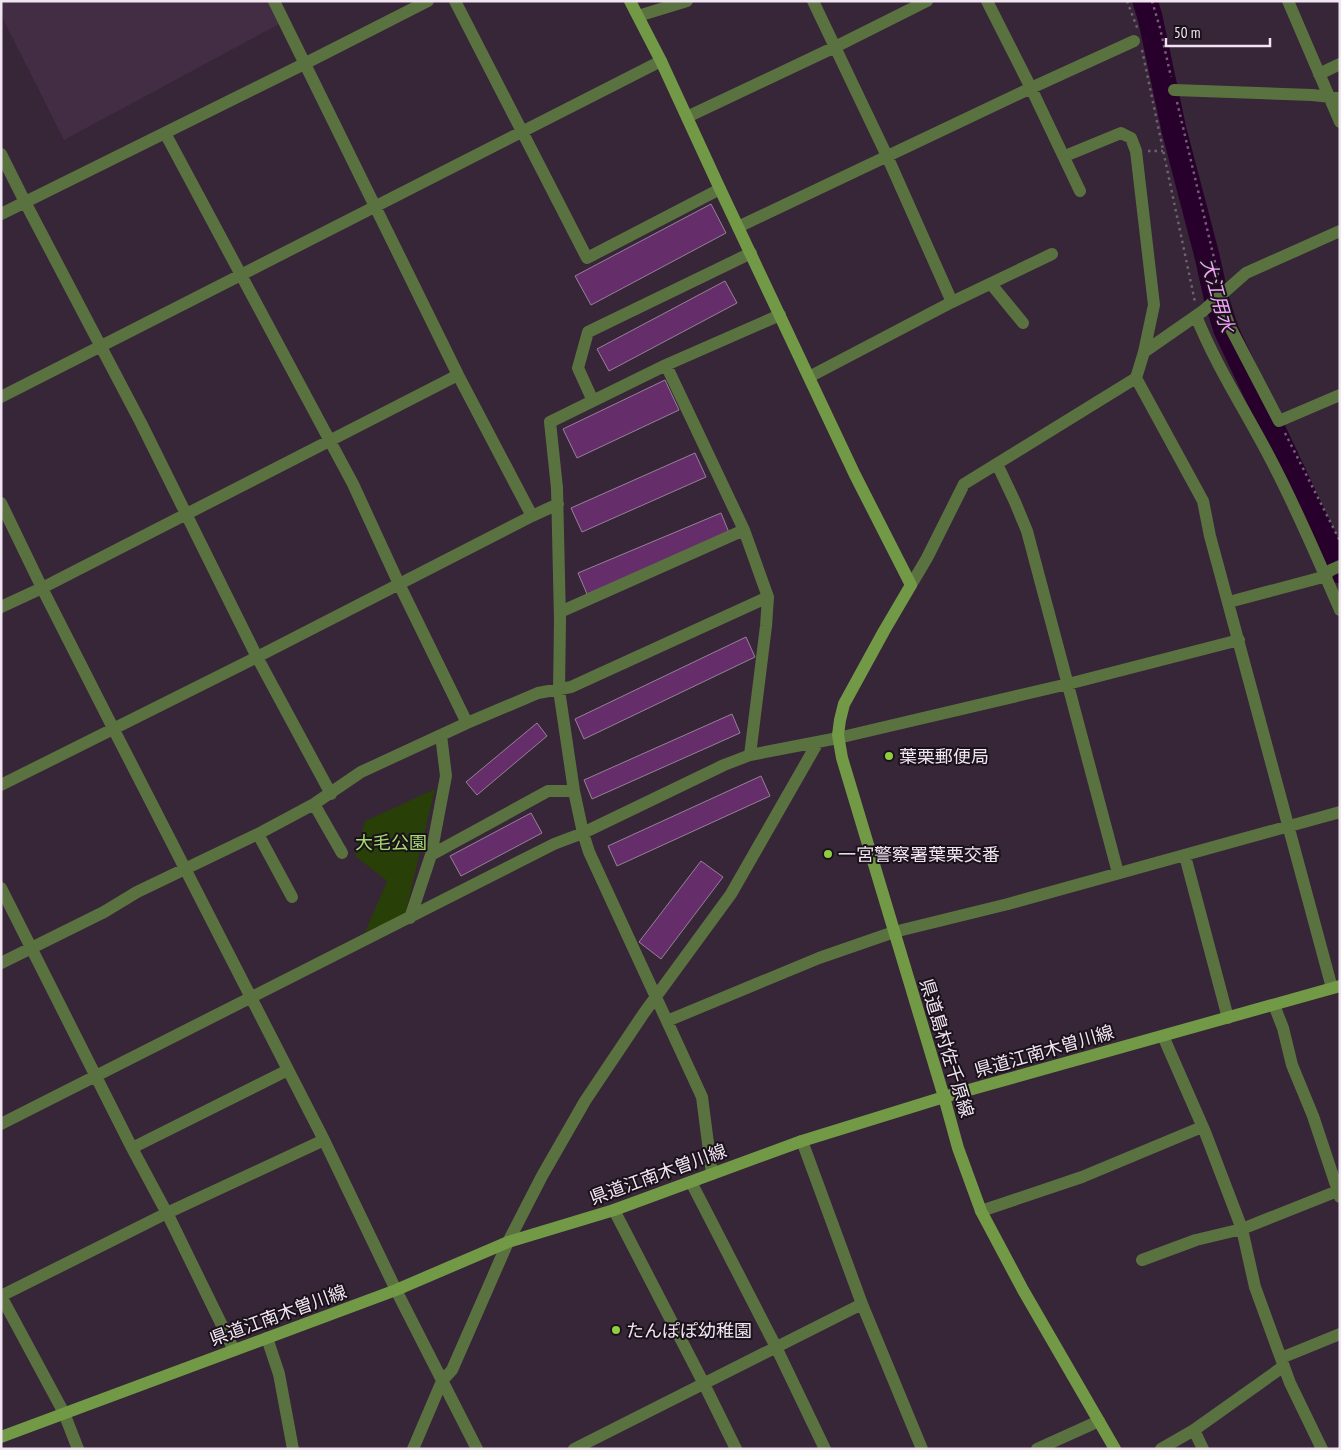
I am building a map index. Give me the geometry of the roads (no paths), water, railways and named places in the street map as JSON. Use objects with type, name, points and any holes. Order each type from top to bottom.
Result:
[{"type":"main road","points":[[630,1],[661,61],[855,476],[911,585]]},
{"type":"main road","name":"県道島村佐千原線","points":[[911,585],[844,704],[838,738],[842,758],[958,1148],[981,1211],[1023,1290],[1115,1449]]},
{"type":"main road","name":"県道江南木曽川線","points":[[1,1437],[396,1290],[508,1242],[614,1210],[802,1141],[944,1097],[1336,987]]},
{"type":"street","points":[[274,1],[458,375],[532,516]]},
{"type":"street","points":[[1,214],[428,1]]},
{"type":"street","points":[[455,1],[588,258],[720,190]]},
{"type":"street","points":[[638,16],[687,1]]},
{"type":"street","points":[[813,1],[887,156],[952,302]]},
{"type":"street","points":[[686,117],[836,47],[927,1]]},
{"type":"street","points":[[987,1],[1065,156],[1080,191]]},
{"type":"street","points":[[1288,1],[1319,74],[1334,97],[1340,122]]},
{"type":"street","points":[[738,227],[1134,41]]},
{"type":"street","points":[[1,397],[661,61]]},
{"type":"street","points":[[1319,74],[1340,64]]},
{"type":"street","points":[[1174,90],[1334,97]]},
{"type":"street","points":[[165,132],[353,484],[399,584],[468,723]]},
{"type":"street","points":[[911,585],[927,558],[964,484],[1136,378],[1144,352],[1154,305],[1136,151],[1131,138],[1121,132],[1065,156]]},
{"type":"street","points":[[1,154],[141,423],[257,657],[331,794]]},
{"type":"street","points":[[1144,352],[1200,313],[1246,272],[1340,230]]},
{"type":"street","points":[[593,401],[578,368],[588,332],[751,253]]},
{"type":"street","points":[[809,377],[952,302],[1052,254]]},
{"type":"street","points":[[992,284],[1023,323]]},
{"type":"street","points":[[1220,297],[1230,327],[1279,421],[1340,395]]},
{"type":"street","points":[[1200,313],[1205,337],[1218,364],[1332,571],[1340,610]]},
{"type":"street","points":[[712,1174],[702,1097],[589,852],[583,833],[574,791],[559,690],[558,504],[550,422],[666,365],[780,315]]},
{"type":"street","points":[[666,365],[744,530],[768,597],[750,755]]},
{"type":"street","points":[[1,607],[42,588],[458,375]]},
{"type":"street","points":[[1136,378],[1203,501],[1210,536],[1289,827],[1336,987]]},
{"type":"street","points":[[997,464],[1027,531],[1118,873]]},
{"type":"street","points":[[1,504],[113,728],[324,1140],[396,1290],[477,1449]]},
{"type":"street","points":[[1,785],[558,504]]},
{"type":"street","points":[[560,612],[744,530]]},
{"type":"street","points":[[1229,602],[1332,571]]},
{"type":"street","points":[[1,963],[104,912],[137,892],[258,834],[331,794],[360,772],[538,693],[571,687],[768,597]]},
{"type":"street","points":[[1,1124],[554,844],[583,833],[724,765],[750,755],[838,738],[1068,684],[1239,640]]},
{"type":"street","points":[[410,918],[431,855],[446,776],[441,735]]},
{"type":"street","points":[[413,1449],[442,1380],[452,1370],[508,1242],[542,1176],[585,1101],[656,996],[731,894],[818,742]]},
{"type":"street","points":[[431,855],[548,791],[574,791]]},
{"type":"street","points":[[314,804],[342,853]]},
{"type":"street","points":[[667,1021],[819,958],[894,932],[1008,904],[1340,812]]},
{"type":"street","points":[[258,834],[292,897]]},
{"type":"street","points":[[1185,856],[1228,1018]]},
{"type":"street","points":[[1,888],[234,1350]]},
{"type":"street","points":[[1142,1260],[1196,1240],[1242,1230],[1339,1193],[1313,1116],[1292,1065],[1283,1028],[1274,1005]]},
{"type":"street","points":[[1163,1036],[1202,1127],[1242,1230],[1255,1287],[1290,1383],[1318,1446]]},
{"type":"street","points":[[132,1148],[288,1070]]},
{"type":"street","points":[[981,1211],[1082,1177],[1202,1127]]},
{"type":"street","points":[[78,1449],[64,1413],[1,1296],[166,1213],[324,1140]]},
{"type":"street","points":[[802,1141],[862,1304],[922,1449]]},
{"type":"street","points":[[691,1182],[776,1347],[825,1449]]},
{"type":"street","points":[[614,1210],[736,1449]]},
{"type":"street","points":[[574,1449],[862,1304]]},
{"type":"street","points":[[1162,1449],[1194,1430],[1282,1362],[1340,1334]]},
{"type":"street","points":[[267,1338],[279,1374],[293,1449]]},
{"type":"street","points":[[1037,1449],[1099,1421]]},
{"type":"street","points":[[1194,1430],[1203,1449]]},
{"type":"waterway","name":"大江用水","points":[[1145,1],[1174,130],[1226,330],[1340,571]]},
{"type":"place","name":"葉栗郵便局","points":[[889,756]]},
{"type":"place","name":"一宮警察署葉栗交番","points":[[828,854]]},
{"type":"place","name":"たんぽぽ幼稚園","points":[[616,1330]]},
{"type":"park label","name":"大毛公園","points":[[391,842]]}]
